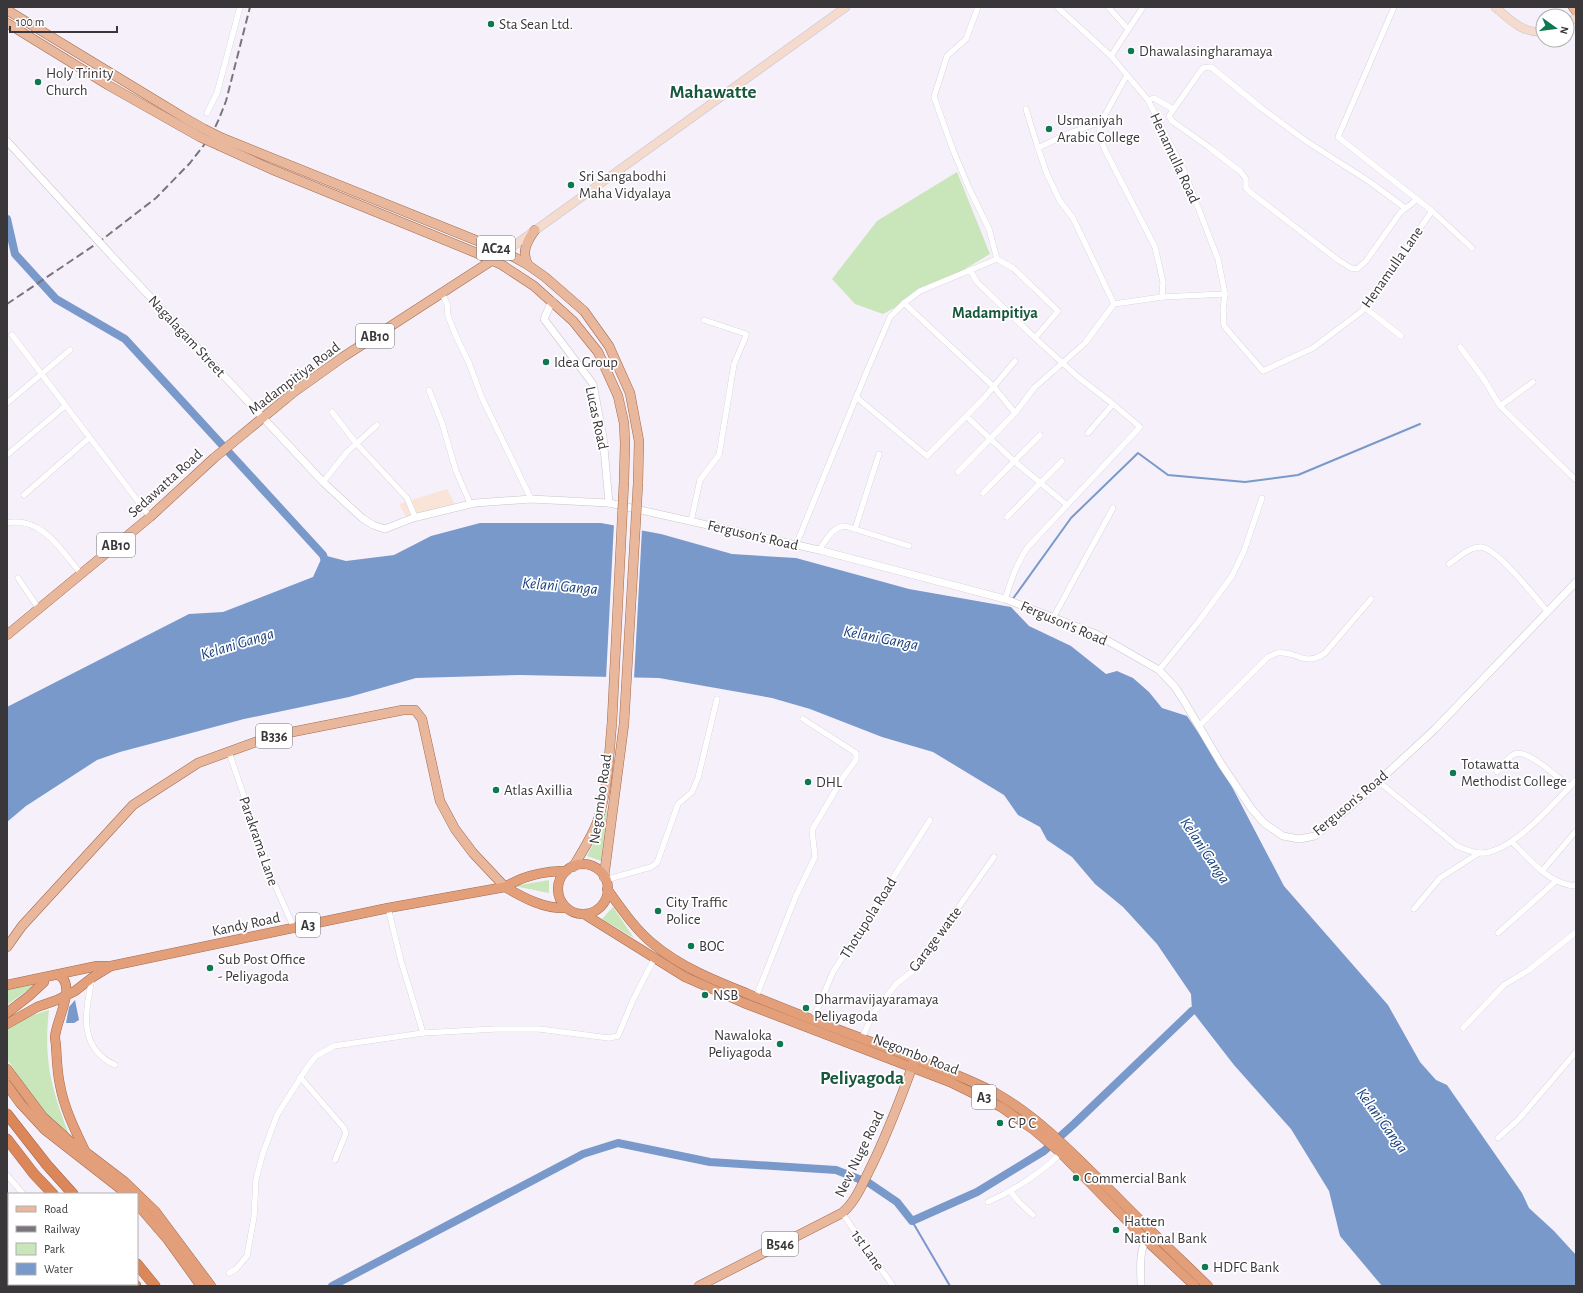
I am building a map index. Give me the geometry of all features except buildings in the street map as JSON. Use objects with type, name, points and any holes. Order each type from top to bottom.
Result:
[{"type":"highway","points":[[583,864],[597,869],[605,882],[605,900],[595,911],[584,914],[574,913],[566,908],[559,898],[559,882],[569,869],[583,864]]},
{"type":"highway","name":"Kandy Road","points":[[58,974],[97,966],[111,966],[388,908],[505,887],[517,879],[569,869]]},
{"type":"highway","name":"Negombo Road","points":[[605,882],[634,926],[646,938],[672,957],[716,981],[862,1038],[914,1063]]},
{"type":"highway","points":[[505,887],[532,901],[554,908],[566,908]]},
{"type":"highway","name":"Negombo Road","points":[[584,914],[685,977],[744,1003],[914,1063],[970,1081],[998,1094],[1035,1119],[1061,1150],[1150,1236],[1208,1286]]},
{"type":"highway","name":"Kandy Road","points":[[66,996],[111,966]]},
{"type":"highway","points":[[7,1013],[34,992],[46,979],[52,975],[58,974],[63,977],[66,983],[66,996],[55,1038],[57,1067],[60,1088],[65,1106],[86,1152]]},
{"type":"highway","points":[[7,985],[46,979]]},
{"type":"highway","points":[[46,979],[42,985],[42,992],[46,999],[52,1001]]},
{"type":"highway","points":[[7,1024],[37,1007],[66,996]]},
{"type":"highway","points":[[7,1069],[43,1117],[65,1138],[125,1182],[136,1193]]},
{"type":"highway","points":[[7,1085],[20,1103],[45,1130],[126,1193]]},
{"type":"highway","points":[[7,1114],[47,1165],[72,1193]]},
{"type":"highway","points":[[7,1139],[34,1174],[51,1193]]},
{"type":"highway","points":[[138,1195],[155,1211],[211,1286]]},
{"type":"highway","points":[[138,1205],[168,1240],[201,1286]]},
{"type":"highway","name":"Negombo Road","points":[[1150,1236],[1195,1286]]},
{"type":"highway","points":[[138,1265],[155,1286]]},
{"type":"main road","name":"Madampitiya Road","points":[[231,444],[294,392],[343,357],[505,252],[846,7]]},
{"type":"main road","points":[[1495,7],[1518,26],[1527,30],[1535,31]]},
{"type":"main road","points":[[1573,7],[1576,11]]},
{"type":"main road","name":"AC24","points":[[7,10],[183,117],[202,133]]},
{"type":"main road","name":"AC24","points":[[7,23],[108,85],[271,169],[474,252],[523,278],[552,301]]},
{"type":"main road","points":[[38,42],[43,33]]},
{"type":"main road","name":"AC24","points":[[221,142],[505,252],[528,265]]},
{"type":"main road","points":[[528,265],[525,259],[525,249],[535,230]]},
{"type":"main road","points":[[474,252],[478,263],[475,271]]},
{"type":"main road","name":"Negombo Road","points":[[528,265],[545,277],[584,311],[609,346],[630,393],[639,441],[638,483],[624,724],[605,882]]},
{"type":"main road","name":"Negombo Road","points":[[552,301],[573,320],[598,352],[618,396],[624,423],[625,443],[612,722],[606,785],[600,812],[592,833],[569,869]]},
{"type":"main road","name":"Sedawatta Road","points":[[7,635],[150,517],[231,444]]},
{"type":"main road","name":"B336","points":[[7,947],[22,926],[133,805],[198,764],[272,736],[403,710],[415,710],[422,719],[426,734],[428,754],[440,801],[456,829],[473,853],[505,887]]},
{"type":"main road","name":"New Nuge Road","points":[[699,1286],[842,1213],[850,1206],[872,1166],[886,1135],[914,1063]]},
{"type":"street","points":[[207,113],[217,93],[240,7]]},
{"type":"street","points":[[978,7],[966,39],[947,56],[934,97],[953,150],[989,229],[997,258],[1013,268],[1058,311],[1035,338]]},
{"type":"street","name":"Henamulla Road","points":[[1057,7],[1111,56],[1148,100],[1187,178],[1218,259],[1225,294]]},
{"type":"street","points":[[1108,7],[1128,29]]},
{"type":"street","points":[[1111,56],[1143,7]]},
{"type":"street","points":[[1394,7],[1338,137],[1432,211],[1472,248]]},
{"type":"street","points":[[1405,208],[1370,182],[1306,141],[1260,107],[1211,67],[1203,68],[1169,116],[1170,119],[1242,172],[1246,179],[1246,188],[1250,192],[1338,260],[1351,268],[1357,269],[1366,261],[1405,208],[1412,204],[1416,199]]},
{"type":"street","points":[[1128,75],[1101,122],[1099,135],[1105,150],[1155,247],[1163,282],[1162,297]]},
{"type":"street","points":[[1148,100],[1154,98],[1173,109]]},
{"type":"street","points":[[1026,109],[1047,174],[1060,201],[1073,218],[1114,304]]},
{"type":"street","points":[[1038,148],[1068,134],[1101,122]]},
{"type":"street","name":"Nagalagam Street","points":[[7,141],[262,418],[323,482],[362,518],[373,525]]},
{"type":"street","name":"Henamulla Lane","points":[[1225,294],[1223,310],[1224,326],[1263,371],[1314,348],[1362,311],[1432,211]]},
{"type":"street","points":[[796,545],[890,317],[904,303],[920,291],[997,258]]},
{"type":"street","points":[[970,270],[977,282],[1035,338],[1078,377],[1140,427],[1022,554],[1005,599]]},
{"type":"street","points":[[442,292],[447,304],[448,316],[469,363],[482,398],[531,499]]},
{"type":"street","points":[[958,472],[1015,413],[1034,388],[1088,339],[1114,304],[1162,297],[1225,294]]},
{"type":"street","name":"Lucas Road","points":[[552,301],[544,319],[593,384],[603,437],[609,503]]},
{"type":"street","points":[[904,303],[994,387],[1015,413]]},
{"type":"street","points":[[1364,307],[1401,336]]},
{"type":"street","points":[[691,521],[700,480],[719,455],[734,364],[746,336],[746,334],[704,320]]},
{"type":"street","points":[[12,335],[150,517]]},
{"type":"street","points":[[1460,347],[1483,378],[1500,406],[1576,480]]},
{"type":"street","points":[[7,403],[70,350]]},
{"type":"street","points":[[856,397],[927,456],[967,417],[1015,361]]},
{"type":"street","points":[[1500,406],[1534,382]]},
{"type":"street","points":[[429,390],[440,416],[456,471],[470,503]]},
{"type":"street","points":[[1088,433],[1113,404]]},
{"type":"street","points":[[7,455],[65,406]]},
{"type":"street","points":[[332,412],[356,443],[407,498],[415,517]]},
{"type":"street","points":[[967,417],[1040,483],[1067,505]]},
{"type":"street","points":[[323,482],[356,443],[376,425]]},
{"type":"street","points":[[982,493],[1040,434]]},
{"type":"street","points":[[24,495],[89,438]]},
{"type":"street","points":[[855,529],[879,454]]},
{"type":"street","points":[[1007,517],[1062,461]]},
{"type":"street","points":[[1159,670],[1232,576],[1244,551],[1262,498]]},
{"type":"street","name":"Ferguson's Road","points":[[373,525],[385,529],[415,517],[470,503],[531,499],[609,503],[819,550],[1005,599],[1096,634],[1159,670],[1175,687],[1251,808],[1264,823],[1283,836],[1299,839],[1315,836],[1356,802],[1435,729],[1576,582]]},
{"type":"street","points":[[1053,618],[1113,508]]},
{"type":"street","points":[[7,523],[16,521],[34,525],[50,536],[80,574]]},
{"type":"street","points":[[819,550],[836,527],[845,526],[909,546]]},
{"type":"street","points":[[1449,564],[1468,550],[1482,547],[1489,550],[1499,557],[1547,611]]},
{"type":"street","points":[[18,578],[39,609]]},
{"type":"street","points":[[1199,726],[1268,657],[1276,653],[1286,653],[1310,660],[1319,658],[1371,599]]},
{"type":"street","points":[[605,882],[651,867],[657,862],[678,804],[692,792],[698,778],[717,699]]},
{"type":"street","points":[[756,997],[796,896],[815,857],[812,830],[840,782],[856,760],[856,753],[803,719]]},
{"type":"street","name":"Parakrama Lane","points":[[229,752],[271,876],[294,928]]},
{"type":"street","points":[[1497,772],[1512,755],[1518,753],[1527,755],[1570,787]]},
{"type":"street","points":[[1378,781],[1457,846],[1470,852],[1479,853],[1486,852],[1512,842],[1540,818],[1576,780]]},
{"type":"street","name":"Thotupola Road","points":[[812,1019],[833,972],[930,820]]},
{"type":"street","points":[[1542,871],[1576,831]]},
{"type":"street","points":[[1512,842],[1555,882],[1566,886],[1576,886]]},
{"type":"street","points":[[1414,908],[1440,878],[1479,853]]},
{"type":"street","name":"Garage watte","points":[[862,1038],[873,1014],[896,984],[914,970],[994,857]]},
{"type":"street","points":[[1498,933],[1555,882]]},
{"type":"street","points":[[388,908],[401,961],[423,1033]]},
{"type":"street","points":[[1463,1028],[1504,985],[1529,970],[1576,932]]},
{"type":"street","points":[[229,1273],[236,1269],[248,1256],[254,1217],[256,1179],[263,1153],[277,1115],[300,1077],[316,1056],[334,1046],[423,1033],[495,1029],[539,1029],[609,1038],[618,1036],[655,957]]},
{"type":"street","points":[[93,977],[86,1011],[88,1029],[98,1052],[106,1060],[115,1065]]},
{"type":"street","points":[[1498,1138],[1519,1119],[1576,1052]]},
{"type":"street","points":[[300,1077],[344,1128],[346,1133],[335,1160]]},
{"type":"street","points":[[988,1202],[1011,1192],[1052,1163],[1061,1150]]},
{"type":"street","points":[[7,1175],[22,1193]]},
{"type":"street","points":[[1011,1192],[1033,1215]]},
{"type":"street","name":"1st Lane","points":[[842,1213],[893,1286]]},
{"type":"street","points":[[1141,1286],[1142,1251],[1150,1236]]},
{"type":"shaded area","points":[[447,489],[457,508],[408,520],[399,504]]},
{"type":"green space","points":[[957,172],[990,254],[943,282],[883,314],[855,304],[832,279],[877,221]]},
{"type":"green space","points":[[608,806],[601,861],[587,856],[599,832]]},
{"type":"green space","points":[[549,880],[549,893],[514,886]]},
{"type":"green space","points":[[613,907],[634,938],[602,919]]},
{"type":"green space","points":[[36,984],[7,1005],[7,990]]},
{"type":"green space","points":[[49,1010],[47,1045],[50,1075],[58,1105],[70,1137],[50,1118],[32,1096],[7,1059],[7,1029],[33,1015]]},
{"type":"water","name":"Kelani Ganga","points":[[480,523],[601,523],[661,534],[732,554],[796,558],[909,589],[1011,607],[1029,626],[1071,646],[1106,674],[1117,671],[1133,678],[1149,692],[1162,708],[1187,716],[1220,764],[1284,886],[1388,1005],[1420,1062],[1436,1080],[1447,1085],[1522,1193],[1529,1208],[1554,1231],[1576,1255],[1576,1286],[1382,1286],[1340,1236],[1329,1191],[1291,1129],[1234,1065],[1192,1011],[1191,994],[1157,944],[1123,907],[1095,884],[1072,857],[1047,840],[1040,827],[1018,815],[1004,795],[933,752],[882,737],[810,709],[772,698],[659,678],[520,675],[416,678],[349,697],[244,719],[120,752],[97,760],[26,806],[7,822],[7,707],[189,614],[223,612],[313,577],[323,555],[346,561],[394,555],[431,536]]},
{"type":"water","points":[[75,1000],[79,1020],[74,1023],[66,1023],[69,1007]]},
{"type":"pier","points":[[614,523],[642,529],[634,679],[606,679]]},
{"type":"waterway","points":[[7,219],[15,254],[56,299],[125,339],[323,555],[326,564]]},
{"type":"waterway","points":[[1012,600],[1071,518],[1138,453],[1168,475],[1245,482],[1298,475],[1420,424]]},
{"type":"waterway","points":[[332,1286],[583,1154],[618,1143],[710,1162],[836,1170],[869,1183],[897,1202],[912,1221],[977,1192],[1044,1151],[1192,1011]]},
{"type":"waterway","points":[[912,1221],[950,1286]]},
{"type":"railway","points":[[7,304],[99,242],[156,198],[190,163],[211,136],[226,101],[250,7]]},
{"type":"place","name":"Sta Sean Ltd.","points":[[491,24]]},
{"type":"place","name":"Dhawalasingharamaya","points":[[1131,51]]},
{"type":"place","name":"Holy Trinity Church","points":[[38,82]]},
{"type":"place","name":"Usmaniyah Arabic College","points":[[1049,129]]},
{"type":"place","name":"Sri Sangabodhi Maha Vidyalaya","points":[[571,185]]},
{"type":"place","name":"Idea Group","points":[[546,362]]},
{"type":"place","name":"Totawatta Methodist College","points":[[1453,773]]},
{"type":"place","name":"DHL","points":[[808,782]]},
{"type":"place","name":"Atlas Axillia","points":[[496,790]]},
{"type":"place","name":"City Traffic Police","points":[[658,911]]},
{"type":"place","name":"BOC","points":[[691,946]]},
{"type":"place","name":"Sub Post Office - Peliyagoda","points":[[210,968]]},
{"type":"place","name":"NSB","points":[[705,995]]},
{"type":"place","name":"Dharmavijayaramaya Peliyagoda","points":[[806,1008]]},
{"type":"place","name":"Nawaloka Peliyagoda","points":[[780,1044]]},
{"type":"place","name":"C P C","points":[[1000,1123]]},
{"type":"place","name":"Commercial Bank","points":[[1076,1178]]},
{"type":"place","name":"Hatten National Bank","points":[[1116,1230]]},
{"type":"place","name":"HDFC Bank","points":[[1205,1267]]},
{"type":"district","name":"Mahawatte","points":[[713,91]]},
{"type":"district","name":"Madampitiya","points":[[995,312]]},
{"type":"district","name":"Peliyagoda","points":[[862,1077]]}]
